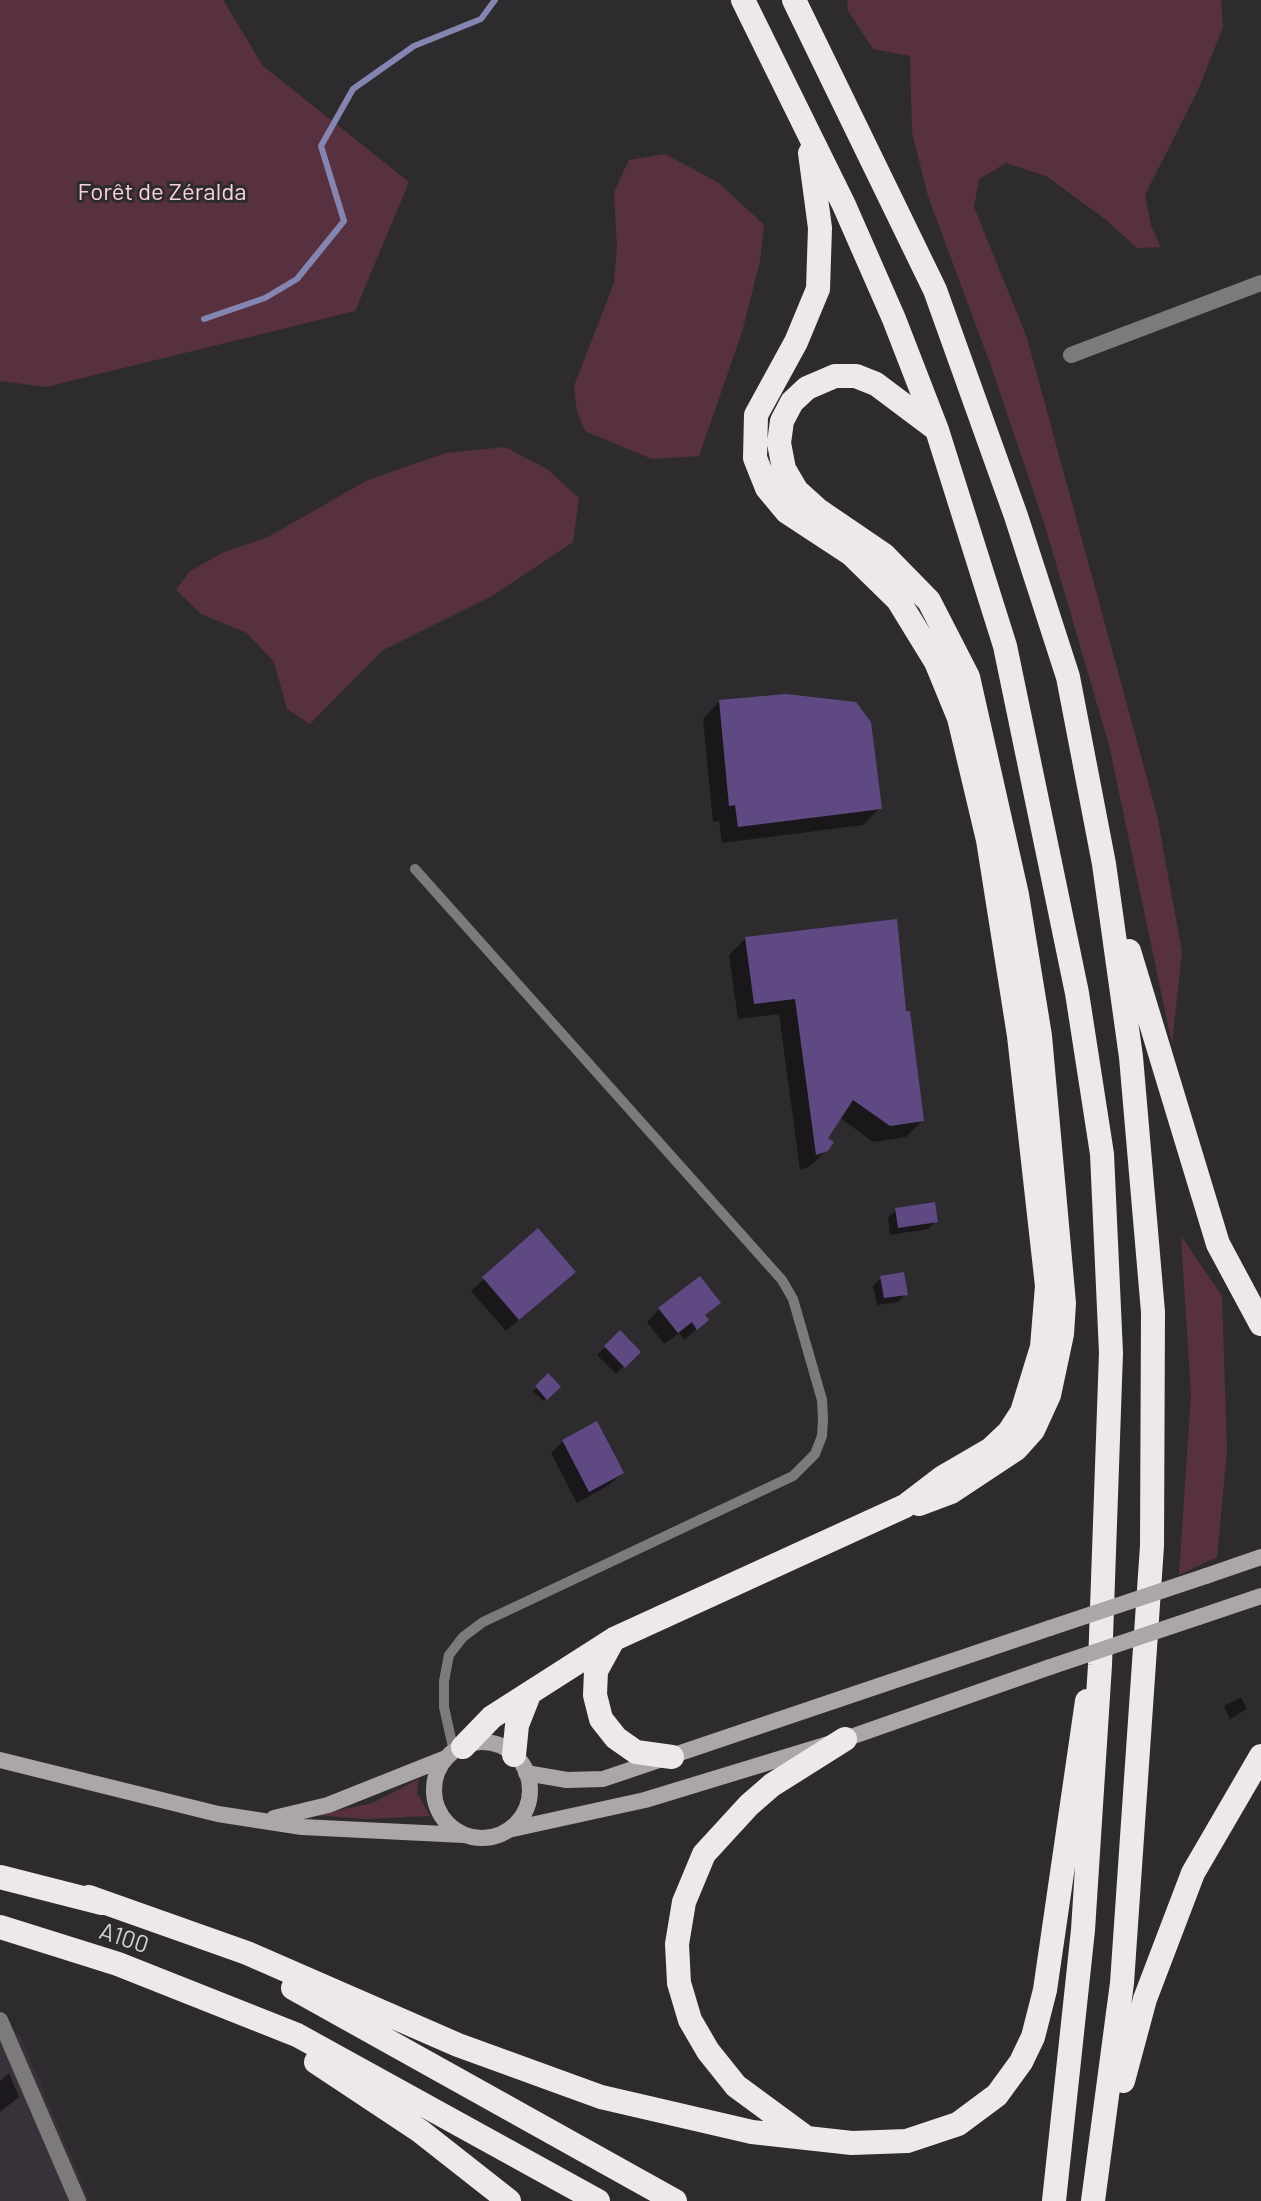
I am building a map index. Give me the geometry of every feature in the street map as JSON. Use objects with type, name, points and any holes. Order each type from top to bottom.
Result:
[{"type":"highway","points":[[743,0],[894,319],[937,430],[1005,646],[1077,993],[1102,1154],[1111,1353],[1100,1665],[1083,1930],[1054,2201]]},
{"type":"highway","points":[[794,0],[935,290],[1068,677],[1104,864],[1131,1057],[1153,1312],[1152,1546],[1122,1983],[1096,2201]]},
{"type":"highway","points":[[807,130],[820,228],[818,289],[796,342],[756,415],[755,458],[767,488],[787,512],[851,554],[898,600],[936,662],[959,718],[988,840],[1009,963],[1047,1286],[1042,1347],[1027,1401],[1016,1423],[991,1449],[936,1481],[905,1506]]},
{"type":"highway","points":[[454,1752],[492,1717],[528,1697],[574,1663],[614,1639],[905,1506],[944,1496],[1016,1449],[1033,1430],[1049,1395],[1062,1334],[1064,1303],[1040,1036],[1017,895],[968,677],[929,601],[884,555],[818,510],[797,491],[784,469],[779,443],[782,421],[799,395],[825,378],[846,375],[876,384],[937,430]]},
{"type":"highway","points":[[1104,864],[1170,1096],[1218,1244],[1261,1324]]},
{"type":"highway","points":[[614,1639],[596,1671],[595,1695],[601,1719],[616,1738],[636,1752],[672,1757]]},
{"type":"highway","name":"A100","points":[[0,1877],[89,1897],[247,1953],[542,2078],[703,2123],[809,2140],[907,2141],[958,2124],[980,2109],[1007,2084],[1033,2037],[1045,1990],[1083,1714],[1100,1665]]},
{"type":"highway","points":[[520,1764],[517,1725],[528,1697]]},
{"type":"highway","points":[[809,2140],[736,2086],[708,2051],[686,2007],[679,1983],[677,1944],[684,1902],[704,1854],[760,1795],[845,1739]]},
{"type":"highway","points":[[1096,2201],[1127,2062],[1164,1943],[1193,1873],[1261,1756]]},
{"type":"highway","name":"A100","points":[[89,1897],[300,1991],[675,2201]]},
{"type":"highway","name":"A100","points":[[0,1927],[118,1964],[297,2035],[598,2201]]},
{"type":"highway","points":[[228,2009],[384,2106],[509,2201]]},
{"type":"main road","points":[[263,1820],[328,1805],[484,1742],[520,1764],[586,1781],[672,1757],[1261,1557]]},
{"type":"main road","points":[[0,1760],[218,1814],[302,1827],[487,1838],[508,1830],[645,1800],[845,1739],[1261,1596]]},
{"type":"main road","points":[[454,1752],[435,1778],[435,1801],[445,1822],[464,1835]]},
{"type":"main road","points":[[508,1830],[525,1811],[529,1798],[520,1764]]},
{"type":"street","points":[[1071,355],[1261,283]]},
{"type":"street","points":[[0,2020],[78,2201]]},
{"type":"lane","points":[[415,869],[782,1280],[793,1299],[822,1400],[823,1419],[822,1436],[815,1454],[793,1476],[483,1622],[463,1637],[449,1655],[444,1681],[444,1707],[454,1752]]},
{"type":"shaded area","points":[[0,2019],[21,2037],[89,2201],[0,2201]]},
{"type":"green space","name":"Forêt de Zéralda","points":[[0,0],[223,0],[263,66],[409,182],[355,311],[46,387],[0,381]]},
{"type":"green space","points":[[848,0],[1221,0],[1223,27],[1198,90],[1145,195],[1151,226],[1161,247],[1137,248],[1105,219],[1046,176],[1006,163],[979,179],[974,207],[1027,338],[1157,815],[1182,952],[1172,1044],[1109,745],[1045,526],[992,369],[928,196],[912,132],[910,56],[873,49],[847,9]]},
{"type":"green space","points":[[665,154],[719,183],[764,225],[760,261],[742,332],[699,456],[652,459],[585,431],[577,411],[574,386],[614,283],[617,247],[614,192],[629,160]]},
{"type":"green space","points":[[505,447],[547,469],[579,498],[573,542],[492,596],[383,650],[310,724],[287,709],[274,662],[247,633],[201,614],[176,590],[190,571],[224,552],[266,538],[368,480],[446,453]]},
{"type":"green space","points":[[1181,1236],[1222,1296],[1227,1450],[1217,1557],[1179,1575],[1191,1394]]},
{"type":"green space","points":[[419,1779],[417,1793],[430,1816],[365,1819],[315,1815],[373,1803]]},
{"type":"building","points":[[786,694],[856,702],[871,722],[882,809],[738,827],[735,805],[729,806],[719,700]]},
{"type":"building","points":[[897,919],[906,1011],[910,1011],[924,1121],[890,1126],[853,1100],[828,1138],[834,1142],[828,1151],[816,1155],[795,999],[754,1004],[745,937]]},
{"type":"building","points":[[935,1202],[938,1222],[898,1228],[895,1208]]},
{"type":"building","points":[[538,1228],[576,1272],[519,1320],[482,1277]]},
{"type":"building","points":[[904,1272],[908,1295],[884,1298],[880,1276]]},
{"type":"building","points":[[700,1276],[721,1303],[705,1315],[709,1320],[697,1330],[692,1322],[678,1333],[658,1308]]},
{"type":"building","points":[[620,1330],[641,1352],[625,1368],[604,1346]]},
{"type":"building","points":[[548,1373],[561,1387],[547,1400],[535,1386]]},
{"type":"building","points":[[597,1421],[624,1473],[589,1492],[562,1440]]},
{"type":"waterway","points":[[204,319],[265,298],[297,279],[344,221],[321,146],[353,89],[414,46],[481,19],[495,0]]}]
